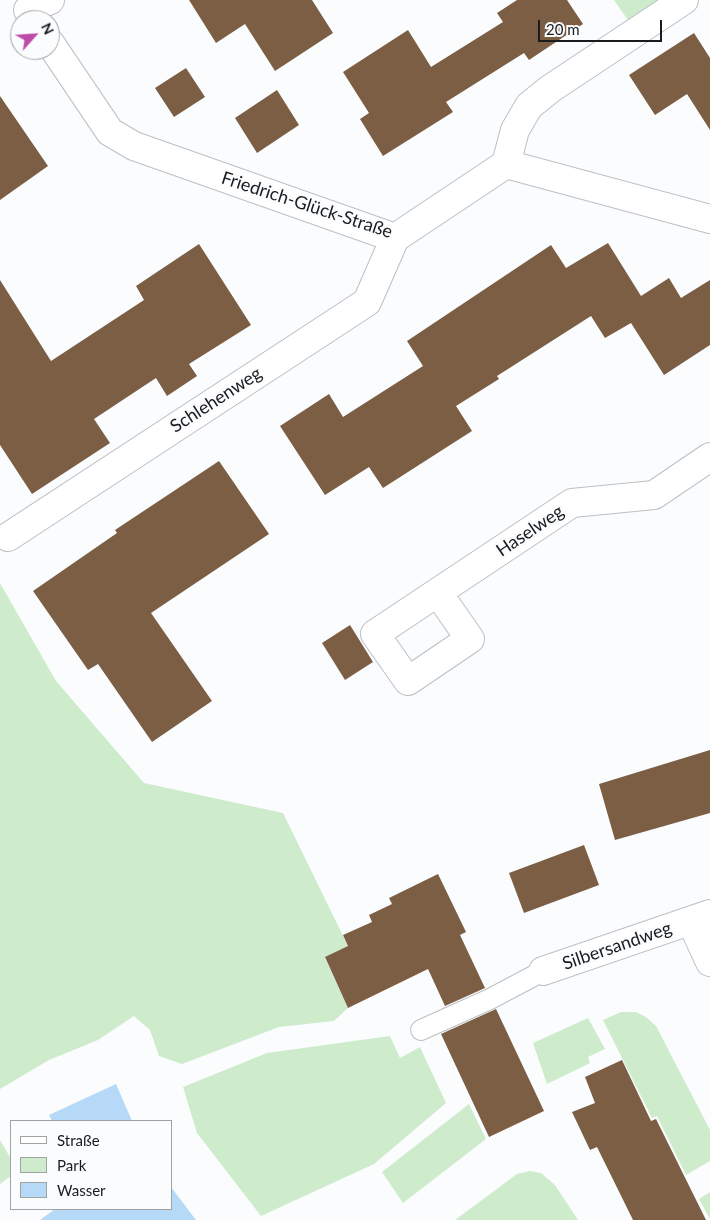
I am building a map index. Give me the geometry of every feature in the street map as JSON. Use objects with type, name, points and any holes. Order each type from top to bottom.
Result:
[{"type":"street","points":[[684,0],[550,89],[529,106],[515,130],[506,164],[710,219]]},
{"type":"street","name":"Friedrich-Glück-Straße","points":[[60,58],[110,132],[134,146],[395,238],[506,164]]},
{"type":"street","name":"Schlehenweg","points":[[8,537],[367,302],[395,238]]},
{"type":"street","name":"Haselweg","points":[[438,593],[572,503],[654,496],[710,457]]},
{"type":"street","name":"Silbersandweg","points":[[543,972],[700,918],[710,962]]},
{"type":"lane","points":[[421,1030],[490,999],[543,972]]},
{"type":"green space","points":[[614,0],[662,0],[630,23]]},
{"type":"green space","points":[[0,583],[56,681],[144,783],[283,813],[348,946],[325,958],[348,1008],[334,1021],[279,1027],[182,1064],[159,1056],[150,1030],[134,1016],[98,1040],[49,1060],[0,1089]]},
{"type":"green space","points":[[621,1012],[636,1012],[646,1017],[656,1026],[710,1130],[710,1161],[686,1175],[657,1116],[652,1118],[603,1020]]},
{"type":"green space","points":[[588,1018],[605,1049],[588,1057],[590,1063],[547,1084],[533,1043]]},
{"type":"green space","points":[[390,1036],[400,1058],[420,1047],[446,1103],[374,1164],[261,1216],[197,1133],[183,1087],[267,1053]]},
{"type":"green space","points":[[469,1104],[486,1139],[403,1203],[382,1172]]},
{"type":"green space","points":[[0,1140],[10,1157],[10,1177],[0,1184]]},
{"type":"green space","points":[[530,1171],[541,1173],[555,1185],[578,1220],[455,1220],[517,1174]]},
{"type":"green space","points":[[710,1192],[710,1219],[699,1199]]},
{"type":"water","points":[[116,1084],[132,1120],[52,1120],[49,1115]]},
{"type":"water","points":[[172,1188],[196,1220],[40,1220],[54,1210],[172,1210]]},
{"type":"building","points":[[189,0],[312,0],[333,33],[275,71],[245,24],[216,43]]},
{"type":"building","points":[[517,0],[567,0],[583,24],[529,60],[524,53],[446,102],[453,112],[383,156],[360,119],[369,113],[343,72],[408,30],[431,67],[503,22],[497,13]]},
{"type":"building","points":[[694,33],[710,58],[710,130],[687,94],[655,115],[629,75]]},
{"type":"building","points":[[186,68],[205,97],[174,117],[155,88]]},
{"type":"building","points":[[277,90],[299,125],[257,153],[235,118]]},
{"type":"building","points":[[0,96],[48,166],[0,200]]},
{"type":"building","points":[[608,243],[641,296],[669,278],[681,298],[710,280],[710,345],[664,375],[631,323],[605,338],[591,316],[497,376],[499,379],[456,406],[472,431],[383,488],[369,467],[325,495],[280,426],[329,394],[343,417],[423,366],[407,341],[551,245],[566,268]]},
{"type":"building","points":[[199,244],[251,325],[189,364],[197,376],[167,396],[156,378],[94,419],[110,443],[32,494],[0,445],[0,280],[51,361],[144,300],[136,286]]},
{"type":"building","points":[[219,461],[269,534],[151,613],[212,701],[152,742],[98,664],[88,670],[33,591],[117,533],[115,530]]},
{"type":"building","points":[[350,625],[373,662],[345,680],[322,643]]},
{"type":"building","points":[[710,750],[710,813],[615,840],[599,784]]},
{"type":"building","points":[[584,845],[599,885],[524,913],[509,873]]},
{"type":"building","points":[[438,874],[466,932],[460,935],[485,988],[445,1006],[428,969],[348,1008],[325,957],[348,946],[343,935],[372,922],[369,915],[392,904],[389,898]]},
{"type":"building","points":[[496,1009],[544,1111],[489,1137],[441,1034]]},
{"type":"building","points":[[622,1060],[651,1121],[656,1119],[706,1220],[633,1220],[597,1147],[590,1150],[572,1112],[595,1103],[585,1077]]}]
